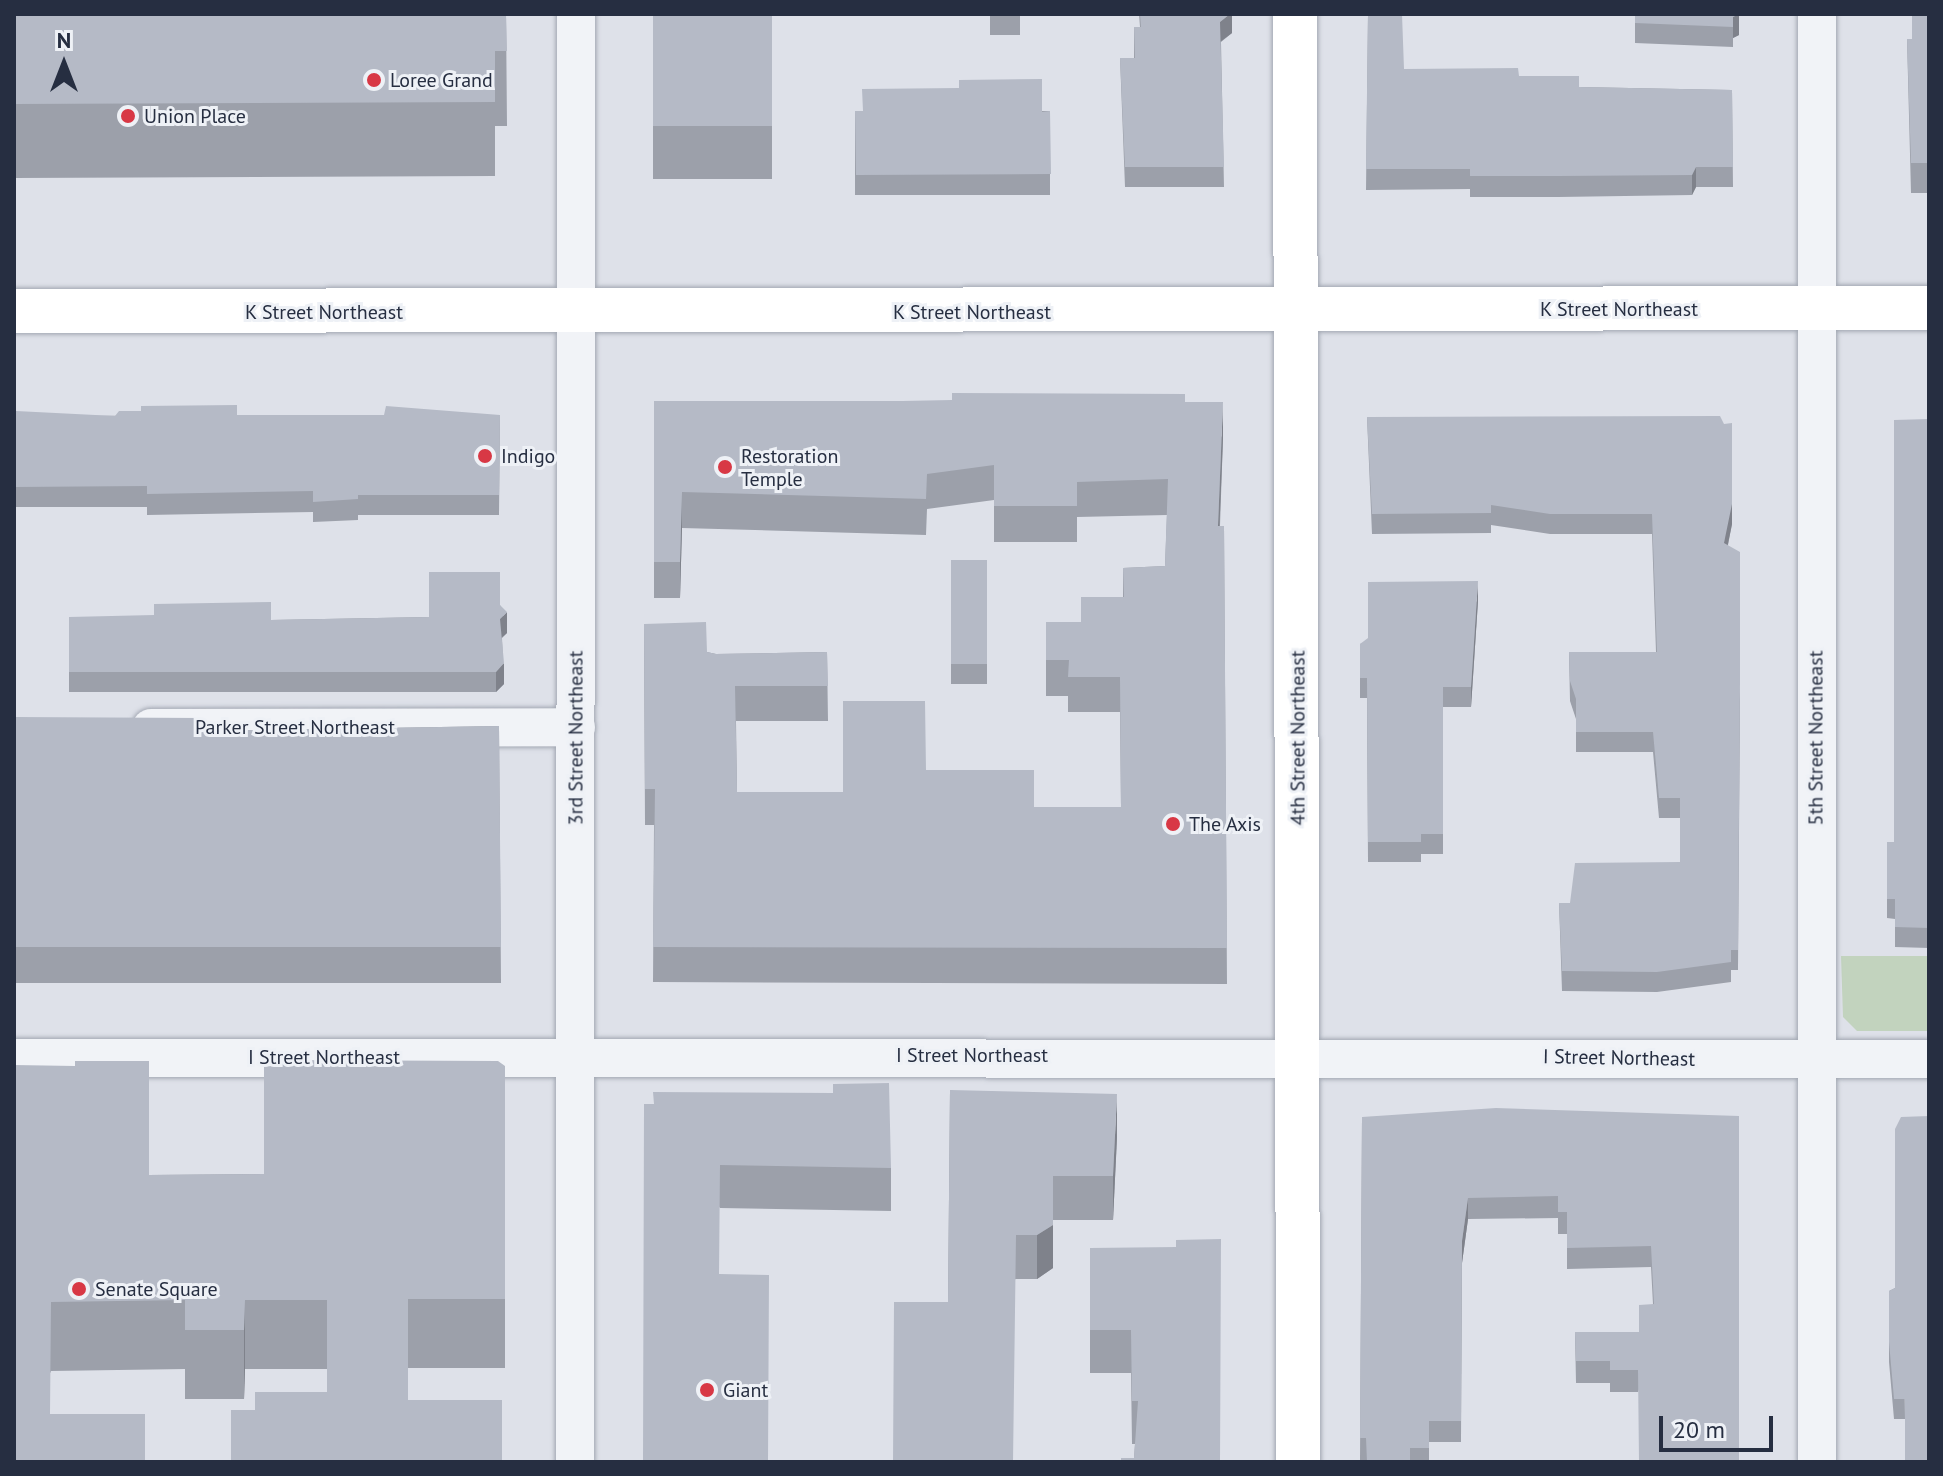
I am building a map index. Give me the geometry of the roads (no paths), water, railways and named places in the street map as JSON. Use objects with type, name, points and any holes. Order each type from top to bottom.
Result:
[{"type":"main road","name":"4th Street Northeast","points":[[1295,14],[1298,1462]]},
{"type":"main road","name":"K Street Northeast","points":[[14,311],[1929,308]]},
{"type":"street","name":"3rd Street Northeast","points":[[575,1462],[576,14]]},
{"type":"street","name":"5th Street Northeast","points":[[1817,14],[1817,1462]]},
{"type":"street","name":"Parker Street Northeast","points":[[108,728],[576,727]]},
{"type":"street","name":"I Street Northeast","points":[[14,1058],[1298,1055],[1929,1059]]},
{"type":"place","name":"Loree Grand","points":[[374,80]]},
{"type":"place","name":"Union Place","points":[[128,116]]},
{"type":"place","name":"Indigo","points":[[485,456]]},
{"type":"place","name":"Restoration Temple","points":[[725,467]]},
{"type":"place","name":"The Axis","points":[[1173,824]]},
{"type":"place","name":"Senate Square","points":[[79,1289]]},
{"type":"place","name":"Giant","points":[[707,1390]]}]
